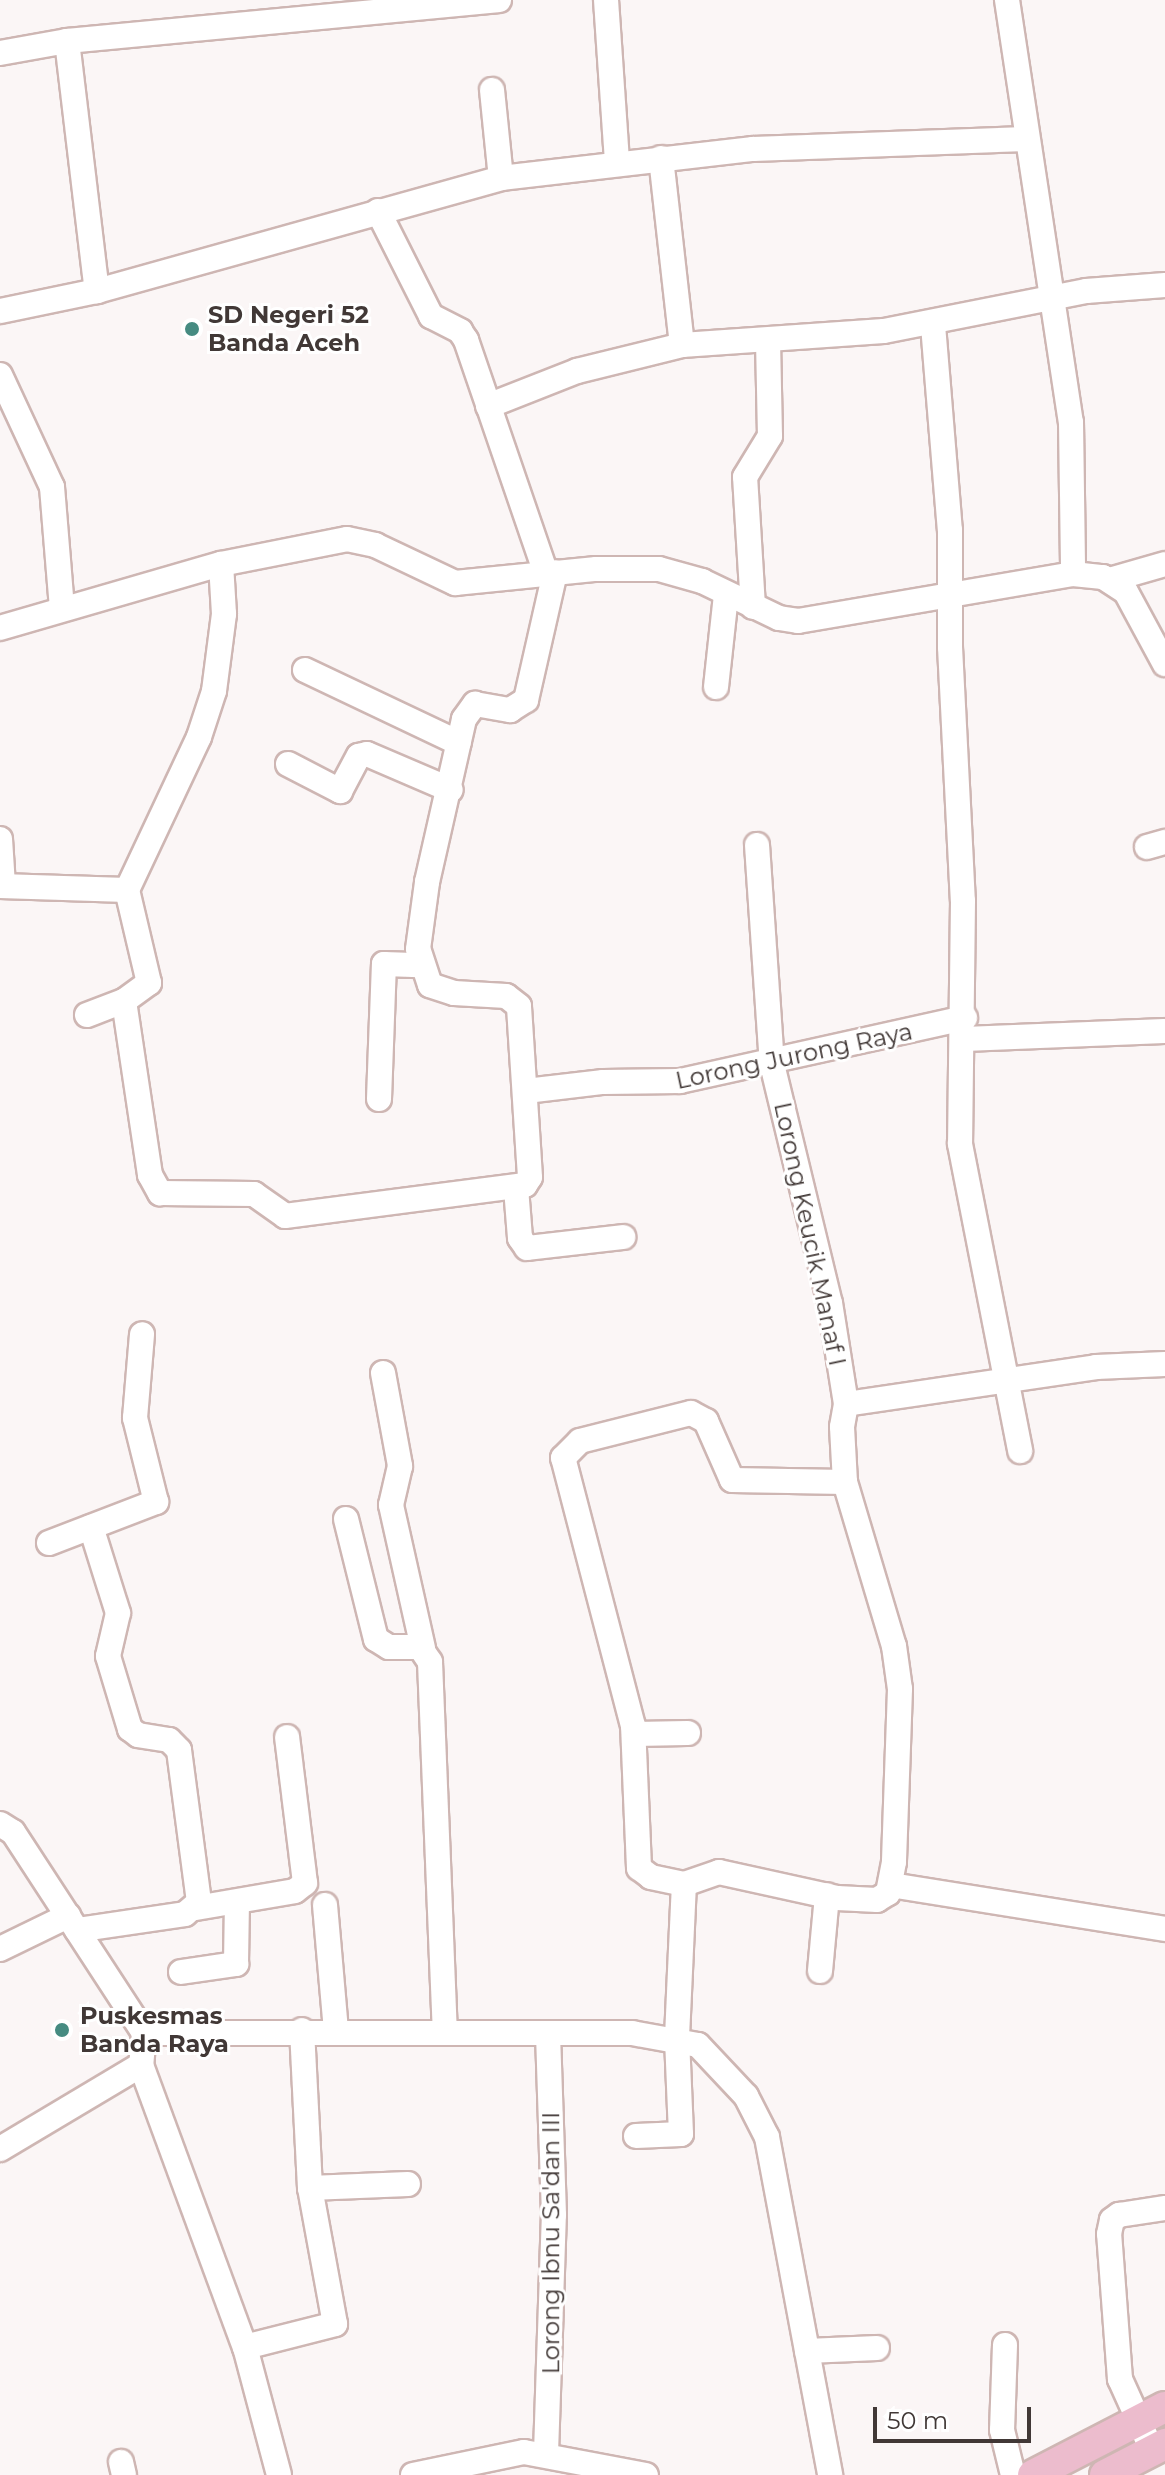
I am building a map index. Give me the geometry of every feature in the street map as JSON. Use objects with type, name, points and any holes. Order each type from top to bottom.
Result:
[{"type":"main road","points":[[1033,2475],[1165,2407]]},
{"type":"main road","points":[[1105,2475],[1158,2447]]},
{"type":"street","points":[[0,53],[67,41],[499,0]]},
{"type":"street","points":[[606,0],[617,161]]},
{"type":"street","points":[[1007,0],[1026,139],[1055,296],[1071,422],[1073,574]]},
{"type":"street","points":[[67,41],[97,291]]},
{"type":"street","points":[[492,90],[501,178]]},
{"type":"street","points":[[0,311],[97,291],[501,178],[617,161],[753,149],[1026,139]]},
{"type":"street","points":[[661,158],[682,345]]},
{"type":"street","points":[[124,1001],[150,1175],[160,1193],[254,1194],[285,1216],[516,1188],[529,1180],[526,1091],[517,1001],[440,989],[430,985],[420,965],[427,882],[451,790],[464,719],[475,704],[510,710],[526,700],[550,573],[466,340],[460,331],[431,316],[378,211]]},
{"type":"street","points":[[488,406],[577,371],[682,345],[933,325],[1055,296],[1165,285]]},
{"type":"street","points":[[933,325],[950,530],[964,1029],[960,1144],[1009,1380],[1020,1451]]},
{"type":"street","points":[[753,607],[745,477],[770,436],[768,340]]},
{"type":"street","points":[[0,375],[52,487],[62,609]]},
{"type":"street","points":[[0,628],[221,564],[347,539],[375,545],[455,583],[550,573],[659,569],[702,581],[753,607],[798,621],[1073,574],[1113,579],[1165,564]]},
{"type":"street","points":[[87,1015],[124,1001],[149,983],[127,890],[199,737],[214,691],[224,614],[221,564]]},
{"type":"street","points":[[1113,579],[1165,664]]},
{"type":"street","points":[[716,687],[726,595]]},
{"type":"street","points":[[305,670],[459,743]]},
{"type":"street","points":[[288,764],[340,791],[359,756],[367,754],[451,790]]},
{"type":"street","points":[[0,839],[1,886],[127,890]]},
{"type":"street","name":"Lorong Keucik Manaf I","points":[[757,845],[772,1064],[818,1246],[846,1404],[842,1427],[845,1482],[898,1667],[891,1885]]},
{"type":"street","points":[[379,1099],[384,964],[420,965]]},
{"type":"street","name":"Lorong Jurong Raya","points":[[526,1091],[619,1081],[655,1085],[964,1029],[1165,1031]]},
{"type":"street","points":[[516,1188],[520,1238],[527,1248],[623,1237]]},
{"type":"street","points":[[49,1543],[149,1508],[157,1499],[135,1418],[142,1334]]},
{"type":"street","points":[[846,1404],[1009,1380],[1165,1364]]},
{"type":"street","points":[[383,1373],[400,1466],[391,1505],[434,1702],[445,2031]]},
{"type":"street","points":[[845,1482],[732,1480],[706,1421],[691,1413],[580,1441],[566,1451],[579,1526],[634,1734],[639,1868],[651,1877],[684,1884],[719,1872],[871,1902],[884,1897],[891,1885],[1165,1929]]},
{"type":"street","points":[[346,1519],[376,1639],[389,1647],[423,1648]]},
{"type":"street","points":[[91,1527],[118,1613],[108,1656],[130,1729],[169,1740],[179,1750],[196,1908]]},
{"type":"street","points":[[634,1734],[688,1733]]},
{"type":"street","points":[[0,1949],[73,1923],[196,1908],[300,1890],[305,1883],[287,1737]]},
{"type":"street","points":[[0,1824],[13,1832],[144,2033],[141,2065],[245,2347],[279,2475]]},
{"type":"street","points":[[636,2136],[681,2134],[677,2037],[684,1884]]},
{"type":"street","points":[[820,1971],[827,1895]]},
{"type":"street","points":[[181,1972],[236,1964],[237,1902]]},
{"type":"street","points":[[325,1905],[336,2031]]},
{"type":"street","points":[[245,2347],[335,2324],[310,2188],[302,2030]]},
{"type":"street","points":[[144,2033],[445,2031],[677,2037],[698,2045],[732,2077],[767,2137],[830,2475]]},
{"type":"street","name":"Lorong Ibnu Sa'dan III","points":[[546,2453],[554,2215],[548,2034]]},
{"type":"street","points":[[0,2149],[141,2065]]},
{"type":"street","points":[[310,2188],[408,2184]]},
{"type":"street","points":[[1158,2447],[1136,2421],[1120,2379],[1115,2344],[1110,2225],[1119,2215],[1165,2208]]},
{"type":"street","points":[[1005,2345],[1002,2430],[1013,2475]]},
{"type":"street","points":[[807,2351],[877,2348]]},
{"type":"street","points":[[421,2474],[485,2459],[546,2453],[568,2463],[646,2475]]},
{"type":"place","name":"SD Negeri 52 Banda Aceh","points":[[192,329]]},
{"type":"place","name":"Puskesmas Banda Raya","points":[[62,2030]]}]
